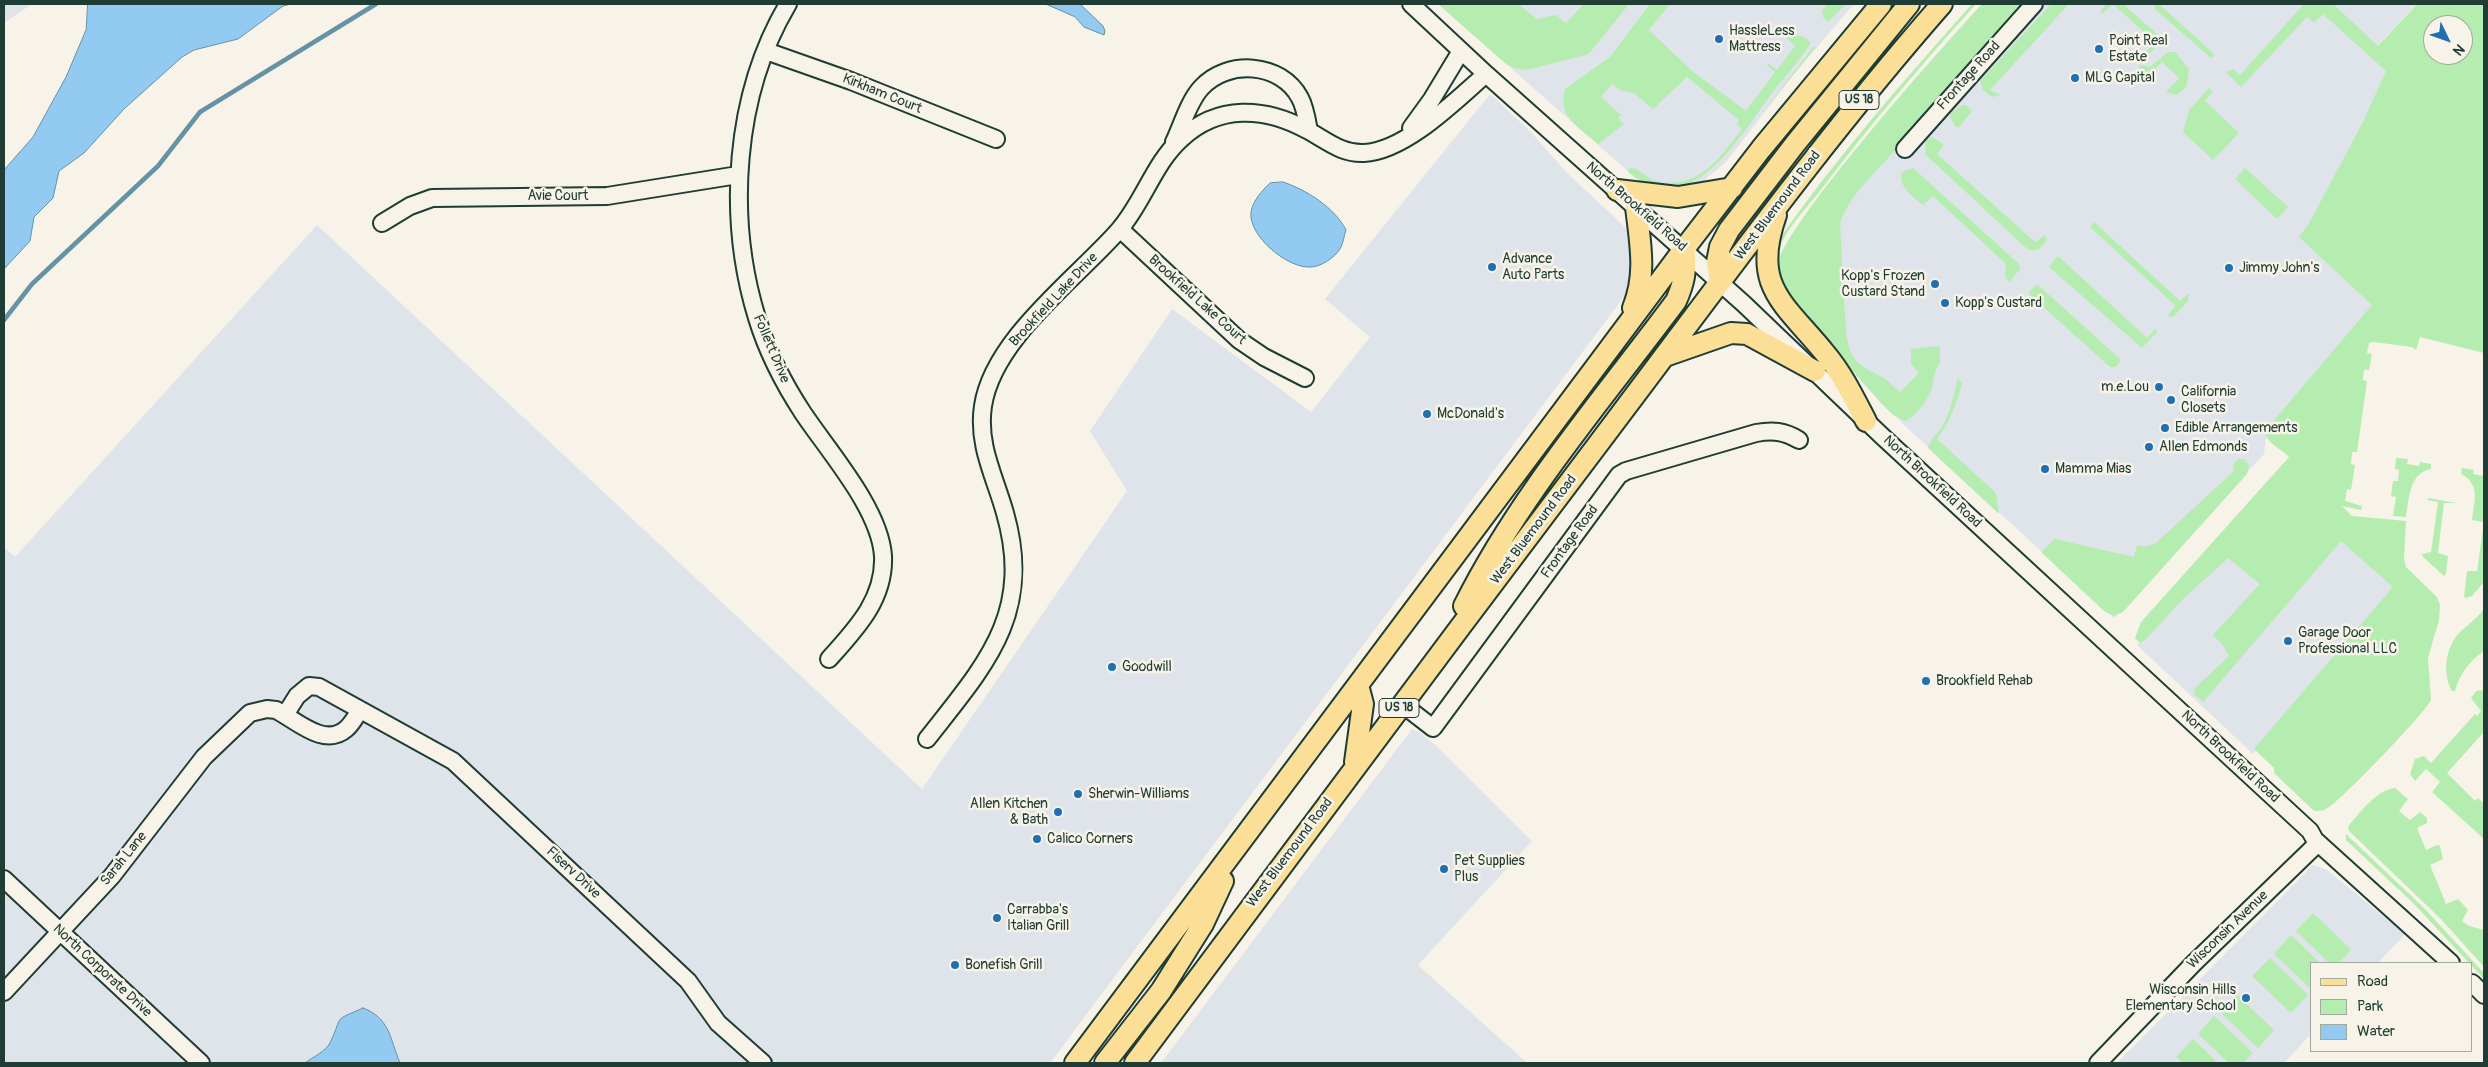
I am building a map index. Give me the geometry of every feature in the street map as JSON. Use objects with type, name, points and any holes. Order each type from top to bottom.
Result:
[{"type":"main road","points":[[1075,1063],[1240,845],[1684,249],[1832,62],[1881,4]]},
{"type":"main road","points":[[1720,282],[1717,262],[1720,248],[1729,230],[1795,144],[1909,4]]},
{"type":"main road","name":"West Bluemound Road","points":[[1135,1063],[1354,766],[1781,201],[1876,79],[1942,4]]},
{"type":"main road","points":[[1617,190],[1678,197],[1732,188]]},
{"type":"main road","points":[[1781,201],[1770,230],[1766,254],[1767,274],[1773,289],[1791,316],[1842,374],[1866,421]]},
{"type":"main road","points":[[1625,328],[1640,292],[1642,273],[1643,257],[1636,207]]},
{"type":"main road","points":[[1441,653],[1479,578],[1539,484],[1676,301],[1684,284],[1687,267],[1684,249]]},
{"type":"main road","points":[[1665,356],[1731,333],[1747,334],[1815,371]]},
{"type":"main road","points":[[1354,766],[1363,704],[1358,685]]},
{"type":"main road","points":[[1105,1063],[1161,990],[1203,924],[1240,845]]},
{"type":"street","name":"Follett Drive","points":[[788,4],[758,71],[738,175],[741,237],[750,291],[767,348],[788,390],[865,503],[880,536],[883,556],[881,586],[874,602],[846,640],[829,659]]},
{"type":"street","name":"North Brookfield Road","points":[[1411,4],[1486,74],[1720,282],[1866,421],[2310,831],[2318,842],[2450,962]]},
{"type":"street","name":"Frontage Road","points":[[1905,149],[2034,4]]},
{"type":"street","name":"Kirkham Court","points":[[766,51],[851,81],[996,139]]},
{"type":"street","name":"Brookfield Lake Drive","points":[[1397,143],[1414,125],[1461,51]]},
{"type":"street","name":"Brookfield Lake Drive","points":[[927,739],[967,688],[997,643],[1004,625],[1013,585],[1013,547],[983,442],[983,405],[989,384],[1004,355],[1025,329],[1120,229],[1138,205],[1172,148],[1202,86],[1217,75],[1235,68],[1255,68],[1271,74],[1293,88],[1300,98],[1310,131]]},
{"type":"street","name":"Brookfield Lake Drive","points":[[1172,148],[1194,129],[1231,114],[1259,112],[1280,117],[1310,131],[1326,143],[1348,151],[1364,153],[1397,143],[1416,131],[1486,74]]},
{"type":"street","name":"Avie Court","points":[[382,223],[410,206],[432,198],[608,196],[738,175]]},
{"type":"street","name":"Brookfield Lake Court","points":[[1120,229],[1239,340],[1264,357],[1305,378]]},
{"type":"street","name":"Frontage Road","points":[[1402,704],[1433,728],[1619,475],[1626,471],[1756,433],[1782,431],[1799,440]]},
{"type":"street","name":"Fiserv Drive","points":[[285,714],[297,696],[309,686],[319,687],[453,761],[688,981],[718,1023],[763,1063]]},
{"type":"street","name":"Sarah Lane","points":[[4,992],[112,876],[177,790],[238,722],[250,713],[267,708],[285,714]]},
{"type":"street","points":[[285,714],[307,728],[324,736],[329,736],[346,729],[360,710]]},
{"type":"street","name":"Wisconsin Avenue","points":[[2098,1063],[2194,963],[2318,842]]},
{"type":"street","name":"North Corporate Drive","points":[[4,879],[201,1063]]},
{"type":"street","points":[[2473,984],[2484,995]]},
{"type":"shaded area","points":[[4,4],[32,4],[4,23]]},
{"type":"shaded area","points":[[1438,4],[1854,4],[1794,74],[1726,162],[1703,181],[1681,191],[1638,180]]},
{"type":"shaded area","points":[[2013,4],[2416,4],[2372,52],[2396,76],[2382,298],[2267,430],[2264,454],[2114,618],[1902,423],[1843,353],[1832,210]]},
{"type":"shaded area","points":[[1490,94],[1529,130],[1568,174],[1625,227],[1632,239],[1632,286],[1050,1063],[4,1063],[4,547],[15,557],[317,225],[922,789],[1127,491],[1090,431],[1172,309],[1311,412],[1370,337],[1325,299]]},
{"type":"shaded area","points":[[2297,470],[2412,575],[2253,754],[2137,645]]},
{"type":"shaded area","points":[[1412,729],[1434,744],[1532,841],[1418,965],[1527,1063],[1161,1063]]},
{"type":"shaded area","name":"Wisconsin Hills Elementary School","points":[[2313,865],[2327,870],[2405,934],[2379,962],[2310,962],[2310,1035],[2284,1063],[2117,1063]]},
{"type":"green space","points":[[1438,4],[1518,4],[1537,19],[1556,15],[1566,23],[1584,4],[1629,4],[1586,55],[1527,70],[1514,68],[1505,63]]},
{"type":"green space","points":[[1650,4],[1670,4],[1649,30],[1692,71],[1746,111],[1775,72],[1767,65],[1768,63],[1777,70],[1795,46],[1786,37],[1800,36],[1806,38],[1811,43],[1727,154],[1710,170],[1691,182],[1672,188],[1651,185],[1628,172],[1629,168],[1636,169],[1656,181],[1671,183],[1684,181],[1706,170],[1725,151],[1742,129],[1737,124],[1739,120],[1687,77],[1653,109],[1634,93],[1621,91],[1612,84],[1601,97],[1621,115],[1618,118],[1624,124],[1598,144],[1572,121],[1564,107],[1563,99],[1565,89],[1610,57]]},
{"type":"green space","points":[[1827,4],[1846,4],[1828,22],[1823,17],[1822,11]]},
{"type":"green space","points":[[1972,4],[1976,4],[1877,119],[1796,221],[1781,245],[1776,262],[1778,276],[1816,334],[1789,305],[1782,294],[1774,271],[1775,245],[1845,152]]},
{"type":"green space","points":[[1982,4],[2021,4],[1911,127],[1894,152],[1854,196],[1840,223],[1847,341],[1856,360],[1867,369],[1884,378],[1900,392],[1919,373],[1911,363],[1911,349],[1940,346],[1940,363],[1935,371],[1932,388],[1917,412],[1905,421],[1893,415],[1881,403],[1823,336],[1793,297],[1778,267],[1784,248],[1833,178],[1903,93]]},
{"type":"green space","points":[[2051,4],[2069,4],[1990,90],[2001,95],[1992,97],[1983,90],[1980,81]]},
{"type":"green space","points":[[2106,4],[2113,4],[2102,14],[2101,10]]},
{"type":"green space","points":[[2113,4],[2123,4],[2160,37],[2160,43],[2149,54],[2146,52],[2155,42]]},
{"type":"green space","points":[[2154,4],[2159,4],[2214,55],[2211,58],[2155,9]]},
{"type":"green space","points":[[2304,4],[2333,4],[2378,46],[2417,4],[2484,4],[2484,353],[2420,337],[2416,350],[2412,347],[2369,343],[2367,353],[2372,354],[2369,370],[2364,370],[2363,380],[2367,381],[2357,452],[2352,452],[2351,464],[2355,465],[2351,490],[2347,489],[2345,501],[2362,506],[2361,510],[2342,506],[2352,516],[2406,521],[2404,559],[2406,567],[2437,597],[2440,605],[2439,620],[2428,658],[2431,700],[2399,739],[2363,775],[2334,803],[2320,811],[2314,811],[2274,773],[2274,768],[2254,749],[2393,587],[2341,541],[2203,702],[2194,694],[2194,689],[2229,656],[2222,644],[2213,635],[2260,584],[2228,558],[2183,599],[2146,639],[2140,643],[2135,638],[2141,622],[2289,457],[2271,443],[2265,431],[2372,305],[2299,237],[2308,225],[2362,124],[2386,71],[2323,14],[2314,23],[2307,17],[2241,87],[2226,72],[2233,69],[2240,75]]},
{"type":"green space","points":[[1814,46],[1815,48],[1760,116]]},
{"type":"green space","points":[[2168,52],[2175,52],[2189,69],[2187,86],[2177,95],[2166,92],[2179,78],[2162,62],[2148,76],[2138,67],[2141,65],[2150,67]]},
{"type":"green space","points":[[2209,88],[2213,91],[2205,101],[2239,133],[2213,160],[2183,132],[2189,110]]},
{"type":"green space","points":[[1962,105],[1966,105],[1972,111],[1959,127],[1956,127],[1950,117],[1951,113]]},
{"type":"green space","points":[[1932,137],[1943,144],[1943,147],[1937,154],[2035,242],[2045,235],[2047,240],[2038,250],[2029,250],[2024,246],[1925,154],[1926,141]]},
{"type":"green space","points":[[1913,168],[2019,264],[2020,269],[2009,282],[2005,277],[2006,264],[1933,196],[1923,205],[1907,191],[1902,182],[1902,172]]},
{"type":"green space","points":[[2245,168],[2288,207],[2277,219],[2235,179]]},
{"type":"green space","points":[[2094,222],[2180,301],[2189,293],[2188,301],[2173,317],[2167,316],[2176,306],[2090,227]]},
{"type":"green space","points":[[2058,256],[2147,338],[2156,328],[2157,332],[2142,348],[2049,267]]},
{"type":"green space","points":[[2037,284],[2121,360],[2115,367],[2110,367],[2028,293]]},
{"type":"green space","points":[[1958,377],[1962,384],[1957,399],[1942,433],[1937,439],[1996,493],[1999,514],[1928,448],[1930,442],[1946,420]]},
{"type":"green space","points":[[2396,458],[2408,459],[2407,464],[2419,466],[2420,462],[2431,464],[2431,469],[2424,471],[2414,481],[2409,495],[2406,517],[2393,516],[2396,497],[2391,496],[2393,481],[2398,481],[2399,470],[2395,469]]},
{"type":"green space","points":[[2238,459],[2244,459],[2249,465],[2247,474],[2123,612],[2114,616],[2104,611],[2041,552],[2055,539],[2134,557],[2137,545],[2145,547],[2156,543],[2234,471],[2233,464]]},
{"type":"green space","points":[[2462,468],[2474,470],[2473,474],[2484,476],[2484,522],[2472,520],[2475,500],[2474,488],[2467,478],[2461,474]]},
{"type":"green space","points":[[2429,498],[2456,503],[2444,503],[2438,553],[2448,556],[2446,574],[2444,576],[2422,554],[2431,552],[2438,502],[2427,500]]},
{"type":"green space","points":[[2484,522],[2484,582],[2472,596],[2466,598],[2464,597],[2467,571],[2477,571]]},
{"type":"green space","points":[[2484,609],[2484,651],[2470,663],[2459,679],[2455,691],[2452,691],[2446,668],[2451,644],[2461,631]]},
{"type":"green space","points":[[2484,690],[2484,732],[2447,773],[2475,801],[2478,798],[2484,804],[2483,838],[2432,792],[2440,782],[2426,769],[2415,781],[2410,774],[2415,759],[2424,756],[2431,763],[2475,714],[2477,716],[2481,711],[2471,698],[2476,691]]},
{"type":"green space","points":[[2395,788],[2408,799],[2399,811],[2410,820],[2420,812],[2427,818],[2427,823],[2417,828],[2426,850],[2437,845],[2440,846],[2443,859],[2430,865],[2446,904],[2458,899],[2468,910],[2462,921],[2469,926],[2484,930],[2484,967],[2441,919],[2348,830],[2349,825],[2369,802],[2381,793]]},
{"type":"green space","points":[[2346,834],[2423,907],[2484,973],[2484,979],[2473,967],[2473,962],[2468,962],[2413,903],[2346,840]]},
{"type":"green space","points":[[2313,913],[2351,950],[2340,962],[2328,962],[2296,931]]},
{"type":"green space","points":[[2291,935],[2319,962],[2310,962],[2310,988],[2274,954]]},
{"type":"green space","points":[[2270,958],[2308,995],[2291,1013],[2252,976]]},
{"type":"green space","points":[[2236,994],[2274,1030],[2258,1048],[2219,1011]]},
{"type":"green space","points":[[2214,1016],[2253,1053],[2243,1063],[2229,1063],[2198,1034]]},
{"type":"green space","points":[[2193,1039],[2218,1063],[2183,1063],[2176,1057]]},
{"type":"water","points":[[88,4],[291,4],[283,6],[238,39],[194,50],[182,57],[124,109],[84,153],[59,171],[53,198],[34,217],[30,241],[4,269],[4,170],[33,137],[66,77],[86,30]]},
{"type":"water","points":[[1046,4],[1080,4],[1103,26],[1104,35],[1084,27],[1075,17]]},
{"type":"water","points":[[1283,182],[1311,195],[1328,207],[1346,230],[1338,252],[1315,267],[1302,266],[1281,257],[1263,240],[1256,231],[1252,221],[1252,208],[1261,193],[1270,183]]},
{"type":"water","points":[[363,1008],[379,1017],[384,1023],[400,1063],[305,1063],[328,1046],[340,1019]]},
{"type":"waterway","points":[[4,320],[32,284],[158,166],[200,112],[376,4]]},
{"type":"place","name":"HassleLess Mattress","points":[[1719,39]]},
{"type":"place","name":"Point Real Estate","points":[[2099,49]]},
{"type":"place","name":"MLG Capital","points":[[2075,78]]},
{"type":"place","name":"Advance Auto Parts","points":[[1492,267]]},
{"type":"place","name":"Jimmy John's","points":[[2229,268]]},
{"type":"place","name":"Kopp's Frozen Custard Stand","points":[[1935,284]]},
{"type":"place","name":"Kopp's Custard","points":[[1945,303]]},
{"type":"place","name":"m.e.Lou","points":[[2159,387]]},
{"type":"place","name":"California Closets","points":[[2171,400]]},
{"type":"place","name":"McDonald's","points":[[1427,414]]},
{"type":"place","name":"Edible Arrangements","points":[[2165,428]]},
{"type":"place","name":"Allen Edmonds","points":[[2149,447]]},
{"type":"place","name":"Mamma Mias","points":[[2045,469]]},
{"type":"place","name":"Garage Door Professional LLC","points":[[2288,641]]},
{"type":"place","name":"Goodwill","points":[[1112,667]]},
{"type":"place","name":"Brookfield Rehab","points":[[1926,681]]},
{"type":"place","name":"Sherwin-Williams","points":[[1078,794]]},
{"type":"place","name":"Allen Kitchen & Bath","points":[[1058,812]]},
{"type":"place","name":"Calico Corners","points":[[1037,839]]},
{"type":"place","name":"Pet Supplies Plus","points":[[1444,869]]},
{"type":"place","name":"Carrabba's Italian Grill","points":[[997,918]]},
{"type":"place","name":"Bonefish Grill","points":[[955,965]]},
{"type":"place","name":"Wisconsin Hills Elementary School","points":[[2246,998]]}]
